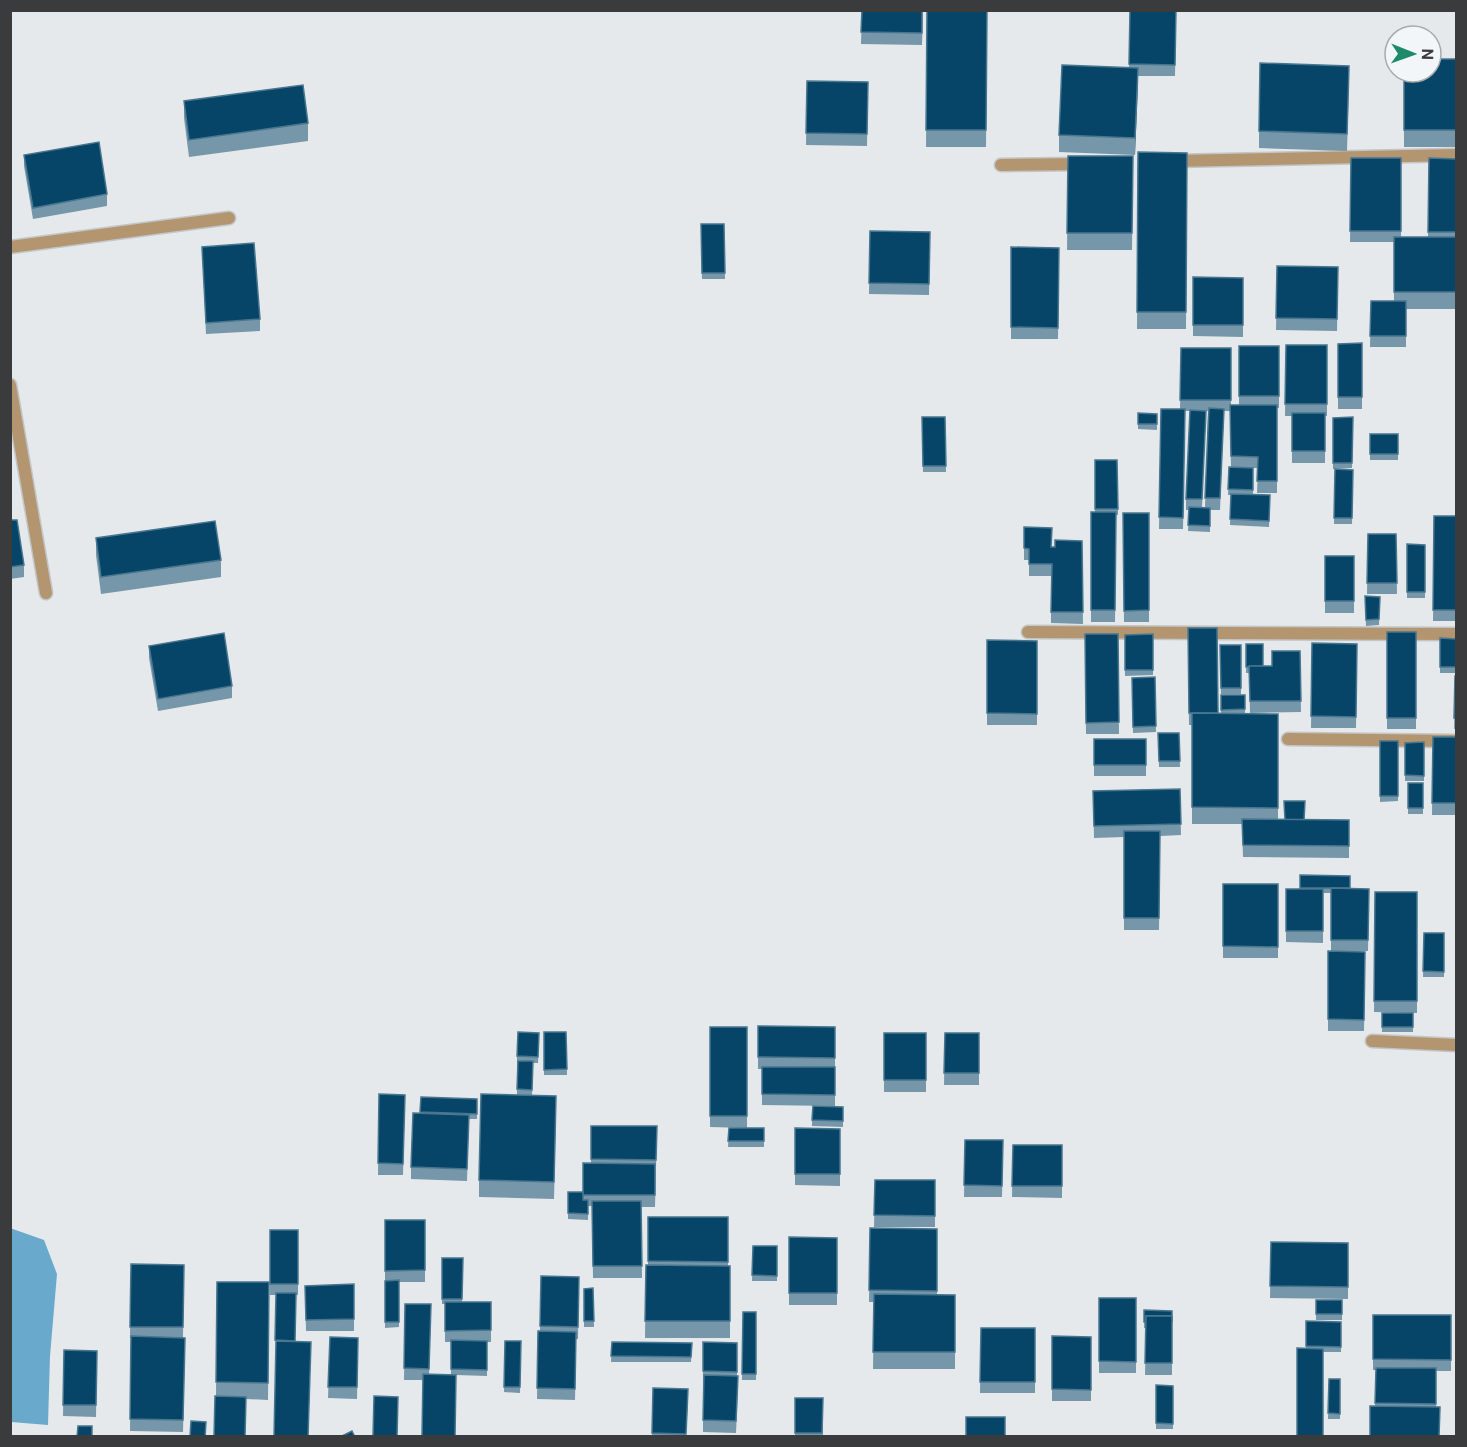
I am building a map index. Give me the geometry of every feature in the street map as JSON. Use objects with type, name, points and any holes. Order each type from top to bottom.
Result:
[{"type":"street","points":[[1164,162],[1456,155]]},
{"type":"street","points":[[1000,165],[1094,163]]},
{"type":"street","points":[[10,247],[230,218]]},
{"type":"street","points":[[10,385],[46,593]]},
{"type":"street","points":[[1028,632],[1456,634]]},
{"type":"street","points":[[1288,739],[1456,741]]},
{"type":"street","points":[[1372,1041],[1456,1045]]},
{"type":"water","points":[[10,1228],[44,1240],[57,1274],[50,1356],[48,1425],[11,1422]]},
{"type":"building","points":[[862,10],[922,10],[922,33],[861,32]]},
{"type":"building","points":[[927,10],[987,10],[986,130],[926,130]]},
{"type":"building","points":[[1130,10],[1176,10],[1175,65],[1129,64]]},
{"type":"building","points":[[1443,59],[1456,59],[1456,130],[1404,130],[1404,84],[1443,84]]},
{"type":"building","points":[[1260,63],[1349,66],[1347,134],[1259,131]]},
{"type":"building","points":[[1062,65],[1138,68],[1135,138],[1059,135]]},
{"type":"building","points":[[807,81],[868,82],[867,134],[806,133]]},
{"type":"building","points":[[303,85],[308,123],[189,140],[184,101]]},
{"type":"building","points":[[99,142],[107,194],[33,208],[24,155]]},
{"type":"building","points":[[1138,152],[1187,153],[1186,312],[1137,312]]},
{"type":"building","points":[[1068,156],[1133,156],[1132,233],[1067,233]]},
{"type":"building","points":[[1351,158],[1401,158],[1401,231],[1350,231]]},
{"type":"building","points":[[1429,158],[1456,159],[1456,232],[1428,232]]},
{"type":"building","points":[[701,224],[724,224],[725,273],[702,273]]},
{"type":"building","points":[[870,231],[930,232],[929,284],[869,283]]},
{"type":"building","points":[[1394,237],[1456,237],[1456,292],[1394,292]]},
{"type":"building","points":[[254,243],[260,319],[206,323],[202,247]]},
{"type":"building","points":[[1011,247],[1059,248],[1058,328],[1011,327]]},
{"type":"building","points":[[1277,266],[1338,267],[1337,319],[1276,318]]},
{"type":"building","points":[[1193,277],[1243,278],[1243,325],[1193,325]]},
{"type":"building","points":[[1371,301],[1406,301],[1406,336],[1370,336]]},
{"type":"building","points":[[1362,343],[1362,397],[1338,397],[1338,344]]},
{"type":"building","points":[[1286,345],[1327,345],[1327,404],[1285,404]]},
{"type":"building","points":[[1239,346],[1279,346],[1279,396],[1239,396]]},
{"type":"building","points":[[1181,348],[1231,348],[1231,400],[1180,400]]},
{"type":"building","points":[[1230,405],[1277,405],[1277,481],[1257,481],[1258,457],[1231,456]]},
{"type":"building","points":[[1209,408],[1224,409],[1220,498],[1205,498]]},
{"type":"building","points":[[1161,409],[1185,409],[1183,518],[1159,517]]},
{"type":"building","points":[[1190,410],[1206,411],[1202,499],[1186,499]]},
{"type":"building","points":[[1138,413],[1157,414],[1157,424],[1138,424]]},
{"type":"building","points":[[1292,413],[1325,413],[1325,451],[1292,451]]},
{"type":"building","points":[[922,417],[945,417],[946,466],[923,466]]},
{"type":"building","points":[[1353,417],[1352,463],[1333,463],[1333,418]]},
{"type":"building","points":[[1370,434],[1398,434],[1398,454],[1370,454]]},
{"type":"building","points":[[1095,460],[1117,460],[1118,509],[1095,509]]},
{"type":"building","points":[[1229,467],[1253,468],[1253,490],[1228,489]]},
{"type":"building","points":[[1335,469],[1353,470],[1352,518],[1334,518]]},
{"type":"building","points":[[1231,494],[1270,495],[1269,521],[1230,519]]},
{"type":"building","points":[[1189,507],[1210,508],[1210,526],[1188,525]]},
{"type":"building","points":[[1091,512],[1116,512],[1115,610],[1091,610]]},
{"type":"building","points":[[1123,513],[1149,513],[1149,610],[1124,611]]},
{"type":"building","points":[[1434,516],[1456,516],[1456,610],[1433,610]]},
{"type":"building","points":[[10,520],[17,520],[24,565],[10,567]]},
{"type":"building","points":[[215,521],[221,560],[101,577],[96,538]]},
{"type":"building","points":[[1024,527],[1052,528],[1051,547],[1055,547],[1055,540],[1082,541],[1083,612],[1051,612],[1052,564],[1029,564],[1029,549],[1024,548]]},
{"type":"building","points":[[1368,534],[1396,534],[1397,583],[1367,583]]},
{"type":"building","points":[[1407,544],[1425,545],[1425,592],[1407,592]]},
{"type":"building","points":[[1325,556],[1354,556],[1354,601],[1325,601]]},
{"type":"building","points":[[1365,596],[1380,597],[1379,619],[1366,620]]},
{"type":"building","points":[[1188,628],[1217,628],[1218,713],[1189,713]]},
{"type":"building","points":[[1387,632],[1416,632],[1416,718],[1387,718]]},
{"type":"building","points":[[224,633],[232,686],[158,699],[149,646]]},
{"type":"building","points":[[1085,634],[1118,634],[1119,722],[1086,723]]},
{"type":"building","points":[[1153,634],[1153,670],[1125,670],[1125,635]]},
{"type":"building","points":[[1440,638],[1456,639],[1456,667],[1440,667]]},
{"type":"building","points":[[987,640],[1037,641],[1037,714],[987,713]]},
{"type":"building","points":[[1312,643],[1357,644],[1356,717],[1311,716]]},
{"type":"building","points":[[1246,644],[1263,644],[1263,666],[1246,667]]},
{"type":"building","points":[[1220,645],[1241,645],[1241,688],[1221,688]]},
{"type":"building","points":[[1272,651],[1300,651],[1301,701],[1250,701],[1249,666],[1272,666]]},
{"type":"building","points":[[1455,676],[1456,718],[1454,718]]},
{"type":"building","points":[[1155,677],[1156,726],[1133,727],[1132,678]]},
{"type":"building","points":[[1221,695],[1245,695],[1245,709],[1221,710]]},
{"type":"building","points":[[1192,713],[1278,714],[1278,808],[1192,807]]},
{"type":"building","points":[[1158,733],[1179,733],[1180,761],[1159,761]]},
{"type":"building","points":[[1433,737],[1456,737],[1456,803],[1432,803]]},
{"type":"building","points":[[1094,739],[1146,739],[1146,765],[1094,765]]},
{"type":"building","points":[[1380,741],[1398,741],[1398,796],[1380,796]]},
{"type":"building","points":[[1424,742],[1424,776],[1405,775],[1405,743]]},
{"type":"building","points":[[1408,783],[1423,783],[1423,808],[1408,808]]},
{"type":"building","points":[[1180,789],[1181,824],[1094,826],[1093,791]]},
{"type":"building","points":[[1284,801],[1305,801],[1304,820],[1285,820]]},
{"type":"building","points":[[1242,819],[1349,820],[1349,846],[1243,845]]},
{"type":"building","points":[[1124,831],[1160,831],[1159,918],[1124,918]]},
{"type":"building","points":[[1300,875],[1350,876],[1350,888],[1300,888]]},
{"type":"building","points":[[1223,884],[1278,884],[1278,947],[1223,946]]},
{"type":"building","points":[[1331,888],[1369,889],[1368,940],[1331,940]]},
{"type":"building","points":[[1286,889],[1323,889],[1323,931],[1286,931]]},
{"type":"building","points":[[1375,892],[1417,892],[1417,1001],[1374,1001]]},
{"type":"building","points":[[1424,933],[1444,933],[1444,972],[1423,971]]},
{"type":"building","points":[[1328,951],[1365,952],[1364,1020],[1328,1019]]},
{"type":"building","points":[[1382,1013],[1413,1013],[1413,1027],[1382,1027]]},
{"type":"building","points":[[758,1026],[835,1027],[835,1058],[758,1057]]},
{"type":"building","points":[[710,1027],[747,1027],[747,1116],[710,1116]]},
{"type":"building","points":[[518,1032],[539,1033],[538,1057],[517,1056]]},
{"type":"building","points":[[544,1032],[566,1032],[567,1069],[544,1070]]},
{"type":"building","points":[[884,1033],[926,1033],[926,1080],[884,1080]]},
{"type":"building","points":[[945,1033],[979,1033],[979,1073],[944,1073]]},
{"type":"building","points":[[518,1061],[533,1061],[532,1090],[517,1089]]},
{"type":"building","points":[[762,1067],[835,1067],[835,1095],[762,1094]]},
{"type":"building","points":[[379,1094],[405,1095],[403,1164],[378,1163]]},
{"type":"building","points":[[481,1094],[556,1096],[554,1182],[479,1180]]},
{"type":"building","points":[[421,1097],[477,1099],[477,1114],[420,1112]]},
{"type":"building","points":[[813,1106],[843,1107],[843,1121],[812,1120]]},
{"type":"building","points":[[413,1113],[469,1115],[467,1169],[411,1167]]},
{"type":"building","points":[[591,1126],[657,1126],[656,1160],[591,1159]]},
{"type":"building","points":[[729,1128],[764,1128],[764,1141],[728,1141]]},
{"type":"building","points":[[795,1128],[840,1129],[840,1174],[795,1174]]},
{"type":"building","points":[[965,1140],[1003,1140],[1002,1186],[964,1185]]},
{"type":"building","points":[[1013,1145],[1062,1145],[1062,1186],[1012,1186]]},
{"type":"building","points":[[583,1163],[655,1164],[655,1195],[583,1195]]},
{"type":"building","points":[[875,1180],[935,1180],[935,1216],[874,1215]]},
{"type":"building","points":[[568,1192],[583,1192],[583,1200],[588,1200],[588,1214],[568,1213]]},
{"type":"building","points":[[592,1201],[641,1201],[642,1266],[593,1266]]},
{"type":"building","points":[[648,1217],[728,1217],[728,1262],[648,1261]]},
{"type":"building","points":[[385,1220],[425,1220],[425,1270],[385,1271]]},
{"type":"building","points":[[870,1228],[937,1229],[937,1291],[869,1290]]},
{"type":"building","points":[[270,1230],[298,1230],[298,1284],[270,1284]]},
{"type":"building","points":[[789,1237],[837,1238],[837,1293],[789,1293]]},
{"type":"building","points":[[1271,1242],[1348,1243],[1348,1287],[1270,1286]]},
{"type":"building","points":[[753,1246],[777,1246],[777,1276],[752,1275]]},
{"type":"building","points":[[442,1258],[463,1258],[462,1299],[442,1299]]},
{"type":"building","points":[[131,1264],[184,1265],[183,1327],[130,1327]]},
{"type":"building","points":[[646,1265],[730,1266],[730,1321],[645,1321]]},
{"type":"building","points":[[541,1276],[579,1277],[578,1327],[540,1326]]},
{"type":"building","points":[[399,1280],[399,1322],[385,1322],[385,1281]]},
{"type":"building","points":[[217,1282],[269,1282],[268,1383],[216,1382]]},
{"type":"building","points":[[354,1284],[354,1319],[306,1320],[305,1286]]},
{"type":"building","points":[[593,1288],[594,1321],[584,1321],[584,1289]]},
{"type":"building","points":[[276,1293],[296,1293],[295,1341],[275,1340]]},
{"type":"building","points":[[874,1294],[955,1295],[955,1352],[873,1352]]},
{"type":"building","points":[[1099,1298],[1136,1298],[1136,1362],[1099,1361]]},
{"type":"building","points":[[1316,1300],[1342,1300],[1342,1314],[1316,1314]]},
{"type":"building","points":[[445,1302],[491,1302],[491,1330],[445,1331]]},
{"type":"building","points":[[405,1304],[431,1304],[429,1369],[404,1368]]},
{"type":"building","points":[[1144,1310],[1172,1311],[1172,1316],[1146,1316],[1146,1322],[1144,1322]]},
{"type":"building","points":[[743,1312],[756,1312],[756,1374],[742,1374]]},
{"type":"building","points":[[1373,1315],[1451,1315],[1451,1360],[1373,1359]]},
{"type":"building","points":[[1146,1316],[1172,1316],[1172,1363],[1145,1363]]},
{"type":"building","points":[[1306,1321],[1341,1322],[1341,1347],[1306,1346]]},
{"type":"building","points":[[981,1328],[1035,1328],[1035,1382],[980,1382]]},
{"type":"building","points":[[538,1331],[576,1332],[575,1389],[537,1388]]},
{"type":"building","points":[[131,1336],[185,1338],[183,1420],[130,1419]]},
{"type":"building","points":[[1052,1336],[1091,1337],[1091,1390],[1052,1389]]},
{"type":"building","points":[[330,1337],[358,1338],[357,1387],[328,1387]]},
{"type":"building","points":[[451,1340],[487,1341],[487,1370],[451,1369]]},
{"type":"building","points":[[276,1341],[311,1342],[308,1437],[274,1437]]},
{"type":"building","points":[[505,1341],[521,1341],[520,1387],[504,1387]]},
{"type":"building","points":[[612,1342],[692,1343],[691,1357],[611,1356]]},
{"type":"building","points":[[703,1342],[737,1343],[737,1372],[703,1371]]},
{"type":"building","points":[[1297,1348],[1323,1349],[1323,1437],[1297,1437]]},
{"type":"building","points":[[64,1350],[97,1351],[96,1405],[63,1405]]},
{"type":"building","points":[[1376,1368],[1436,1368],[1436,1404],[1375,1403]]},
{"type":"building","points":[[423,1374],[456,1375],[455,1437],[422,1437]]},
{"type":"building","points":[[704,1375],[738,1376],[736,1421],[703,1420]]},
{"type":"building","points":[[1329,1379],[1340,1379],[1340,1414],[1328,1413]]},
{"type":"building","points":[[1156,1385],[1173,1386],[1173,1424],[1156,1423]]},
{"type":"building","points":[[653,1388],[688,1389],[686,1434],[652,1433]]},
{"type":"building","points":[[215,1396],[246,1397],[245,1437],[214,1437]]},
{"type":"building","points":[[374,1396],[398,1397],[397,1437],[373,1437]]},
{"type":"building","points":[[795,1398],[823,1398],[822,1433],[795,1433]]},
{"type":"building","points":[[1370,1406],[1440,1407],[1439,1437],[1370,1437]]},
{"type":"building","points":[[966,1417],[1005,1417],[1005,1437],[966,1437]]},
{"type":"building","points":[[191,1421],[206,1422],[205,1437],[190,1437]]},
{"type":"building","points":[[78,1426],[92,1426],[92,1437],[77,1437]]},
{"type":"building","points":[[352,1431],[355,1437],[340,1437]]}]
